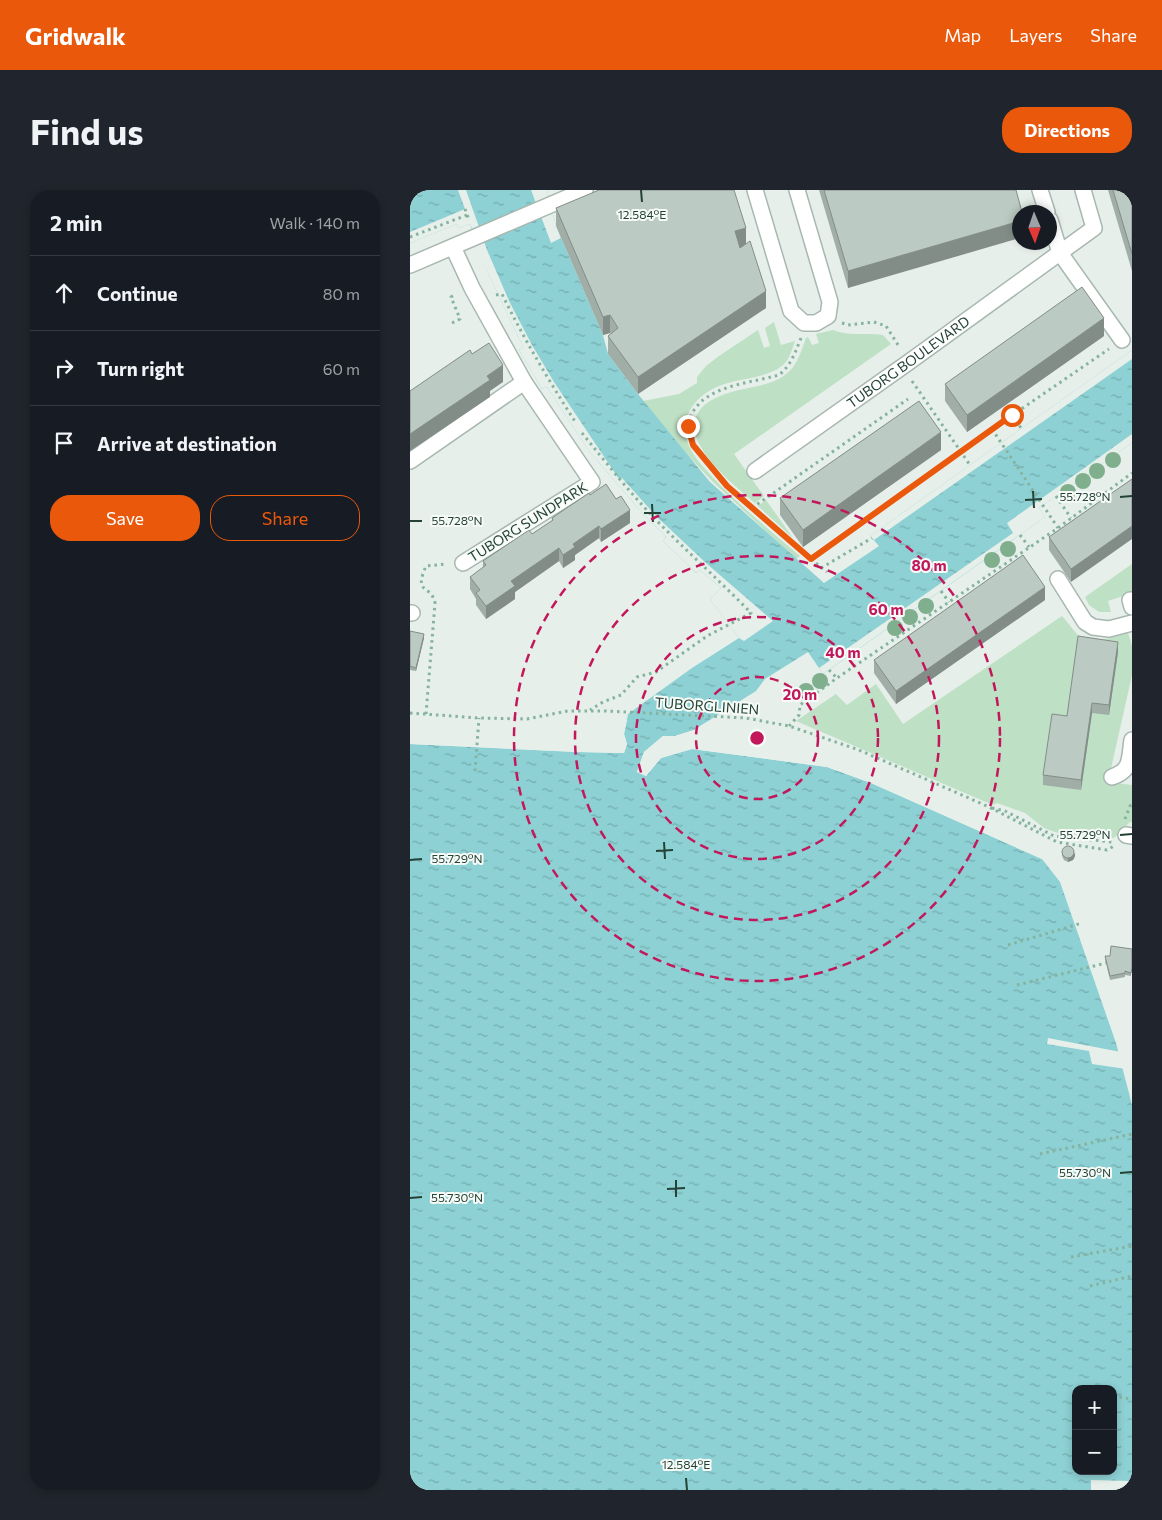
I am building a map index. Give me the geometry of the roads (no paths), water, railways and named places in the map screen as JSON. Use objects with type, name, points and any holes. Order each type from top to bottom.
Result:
[{"type":"street","points":[[410,264],[585,190]]},
{"type":"street","points":[[755,190],[791,311],[804,323],[816,323],[828,316],[830,302],[797,190]]},
{"type":"street","points":[[1040,190],[1045,205]]},
{"type":"street","name":"TUBORG BOULEVARD","points":[[755,471],[906,365],[1094,228],[1083,190]]},
{"type":"street","points":[[1057,243],[1060,253],[1122,340]]},
{"type":"street","name":"TUBORG SUNDPARK","points":[[453,247],[472,288],[524,382],[592,482],[462,563]]},
{"type":"street","points":[[410,460],[524,382]]},
{"type":"street","points":[[1058,579],[1085,622],[1094,627],[1108,629],[1132,623]]},
{"type":"street","points":[[1132,600],[1130,600],[1132,607]]},
{"type":"street","points":[[1112,776],[1123,773],[1127,769],[1132,740]]},
{"type":"water","points":[[410,190],[547,190],[556,226],[603,335],[608,354],[710,482],[824,583],[879,546],[870,536],[1132,350],[1132,443],[1039,508],[1045,517],[823,674],[808,652],[765,679],[756,691],[694,730],[675,736],[663,736],[644,752],[637,772],[646,776],[661,758],[692,749],[827,767],[871,783],[1042,859],[1060,882],[1116,1043],[1132,1105],[1132,1490],[410,1490],[410,744],[624,753],[627,744],[624,734],[628,714],[692,668],[739,638],[710,599],[721,588],[700,570],[696,573],[663,541],[666,537],[643,514],[589,451],[547,387],[542,389],[519,350],[523,347],[488,273],[470,224],[459,228],[457,224],[410,243]]}]
